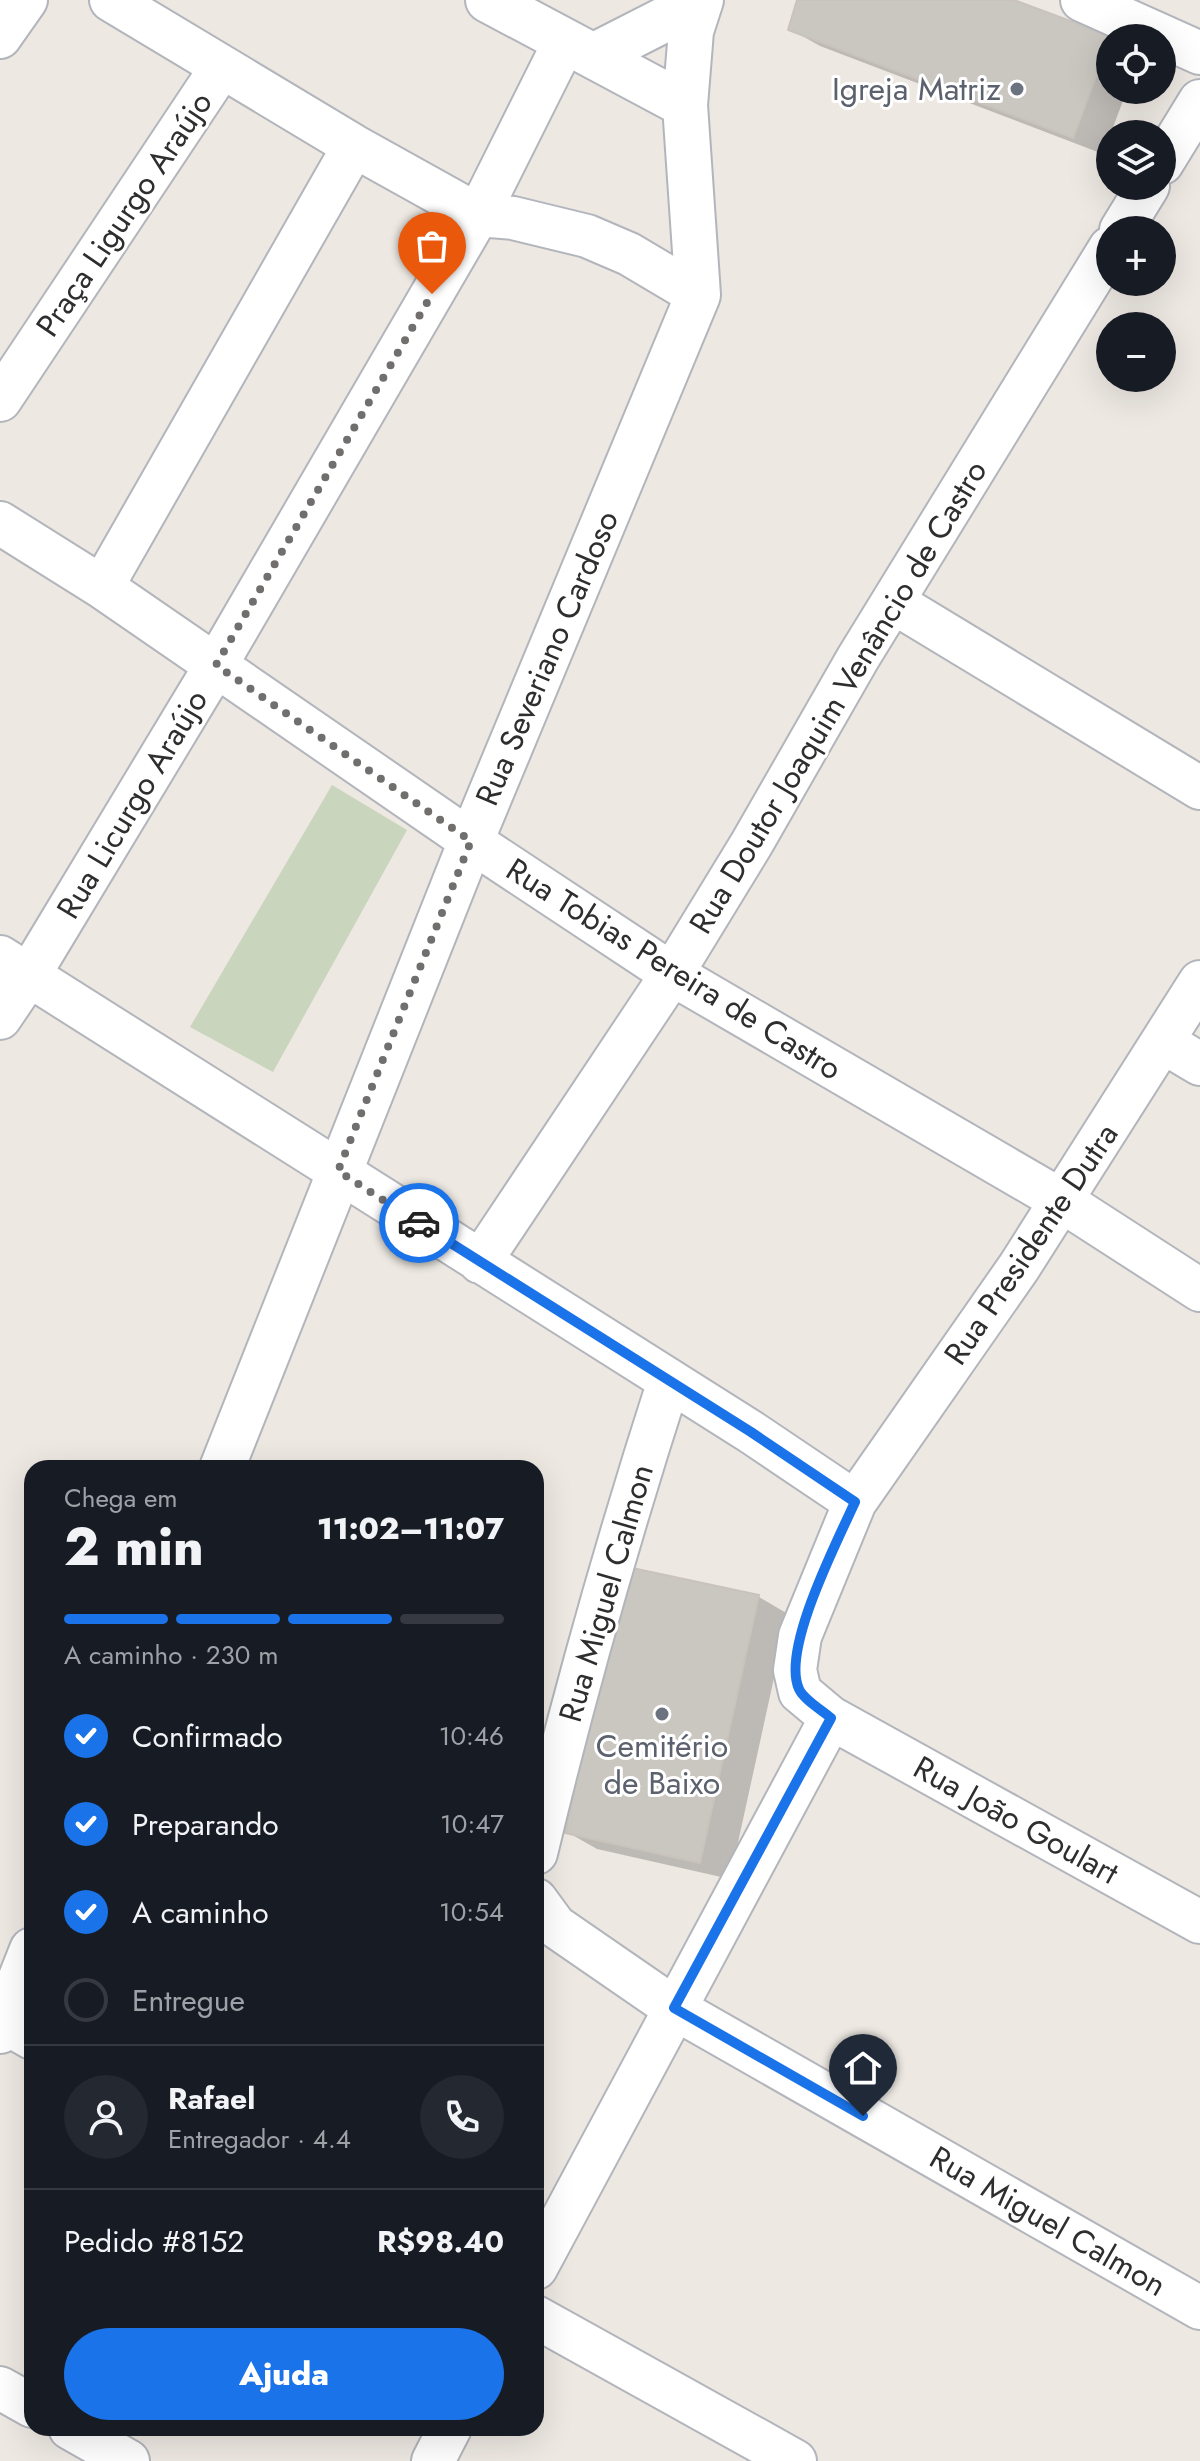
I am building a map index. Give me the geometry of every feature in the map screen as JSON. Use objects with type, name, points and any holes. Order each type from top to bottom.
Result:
[{"type":"street","points":[[0,37],[26,0]]},
{"type":"street","points":[[111,0],[354,146],[478,215],[513,218],[587,236],[629,254],[698,295]]},
{"type":"street","points":[[488,0],[685,105]]},
{"type":"street","points":[[1082,0],[1200,53]]},
{"type":"street","points":[[579,49],[700,1]]},
{"type":"street","points":[[698,295],[685,105],[691,31],[700,1]]},
{"type":"street","name":"Rua Licurgo Araújo","points":[[0,1018],[14,966],[216,665],[478,215],[579,49]]},
{"type":"street","name":"Praça Ligurgo Araújo","points":[[0,400],[221,68]]},
{"type":"street","points":[[1176,140],[1200,101]]},
{"type":"street","points":[[102,587],[354,146]]},
{"type":"street","name":"Rua Doutor Joaquim Venâncio de Castro","points":[[480,1262],[672,974],[893,602],[1096,271]]},
{"type":"street","name":"Rua Severiano Cardoso","points":[[225,1460],[471,841],[698,295]]},
{"type":"street","name":"Rua Tobias Pereira de Castro","points":[[0,523],[102,587],[471,841],[672,974],[1062,1201],[1200,1290]]},
{"type":"street","points":[[893,602],[1200,788]]},
{"type":"street","points":[[14,966],[855,1502]]},
{"type":"street","name":"Rua Presidente Dutra","points":[[831,1718],[800,1692],[795,1670],[804,1625],[855,1502],[1019,1267],[1200,982]]},
{"type":"street","points":[[1163,1042],[1200,1064]]},
{"type":"street","name":"Rua Miguel Calmon","points":[[544,1823],[609,1580],[669,1381]]},
{"type":"street","points":[[544,2253],[831,1718]]},
{"type":"street","name":"Rua João Goulart","points":[[831,1718],[1200,1922]]},
{"type":"street","name":"Rua Miguel Calmon","points":[[544,1911],[555,1926],[674,2008],[1200,2308]]},
{"type":"street","points":[[12,2030],[24,1982]]},
{"type":"street","points":[[544,2321],[795,2461]]},
{"type":"street","points":[[0,2388],[24,2402]]},
{"type":"street","points":[[84,2436],[128,2461]]},
{"type":"street","points":[[433,2461],[446,2436]]},
{"type":"green space","points":[[332,785],[407,830],[273,1072],[190,1027]]},
{"type":"building","name":"Igreja Matriz","points":[[797,0],[1014,0],[1096,30],[1096,76],[1073,138],[788,30]]},
{"type":"building","name":"Cemitério de Baixo","points":[[623,1566],[759,1595],[700,1863],[565,1833]]},
{"type":"way so far","points":[[419,1223],[338,1171],[471,841],[216,665],[432,294]]},
{"type":"place","name":"Igreja Matriz","points":[[1017,89]]},
{"type":"place","name":"Cemitério de Baixo","points":[[662,1714]]},
{"type":"route","points":[[419,1223],[751,1432],[855,1502],[800,1636],[795,1670],[800,1692],[831,1718],[674,2008],[863,2116]]}]
